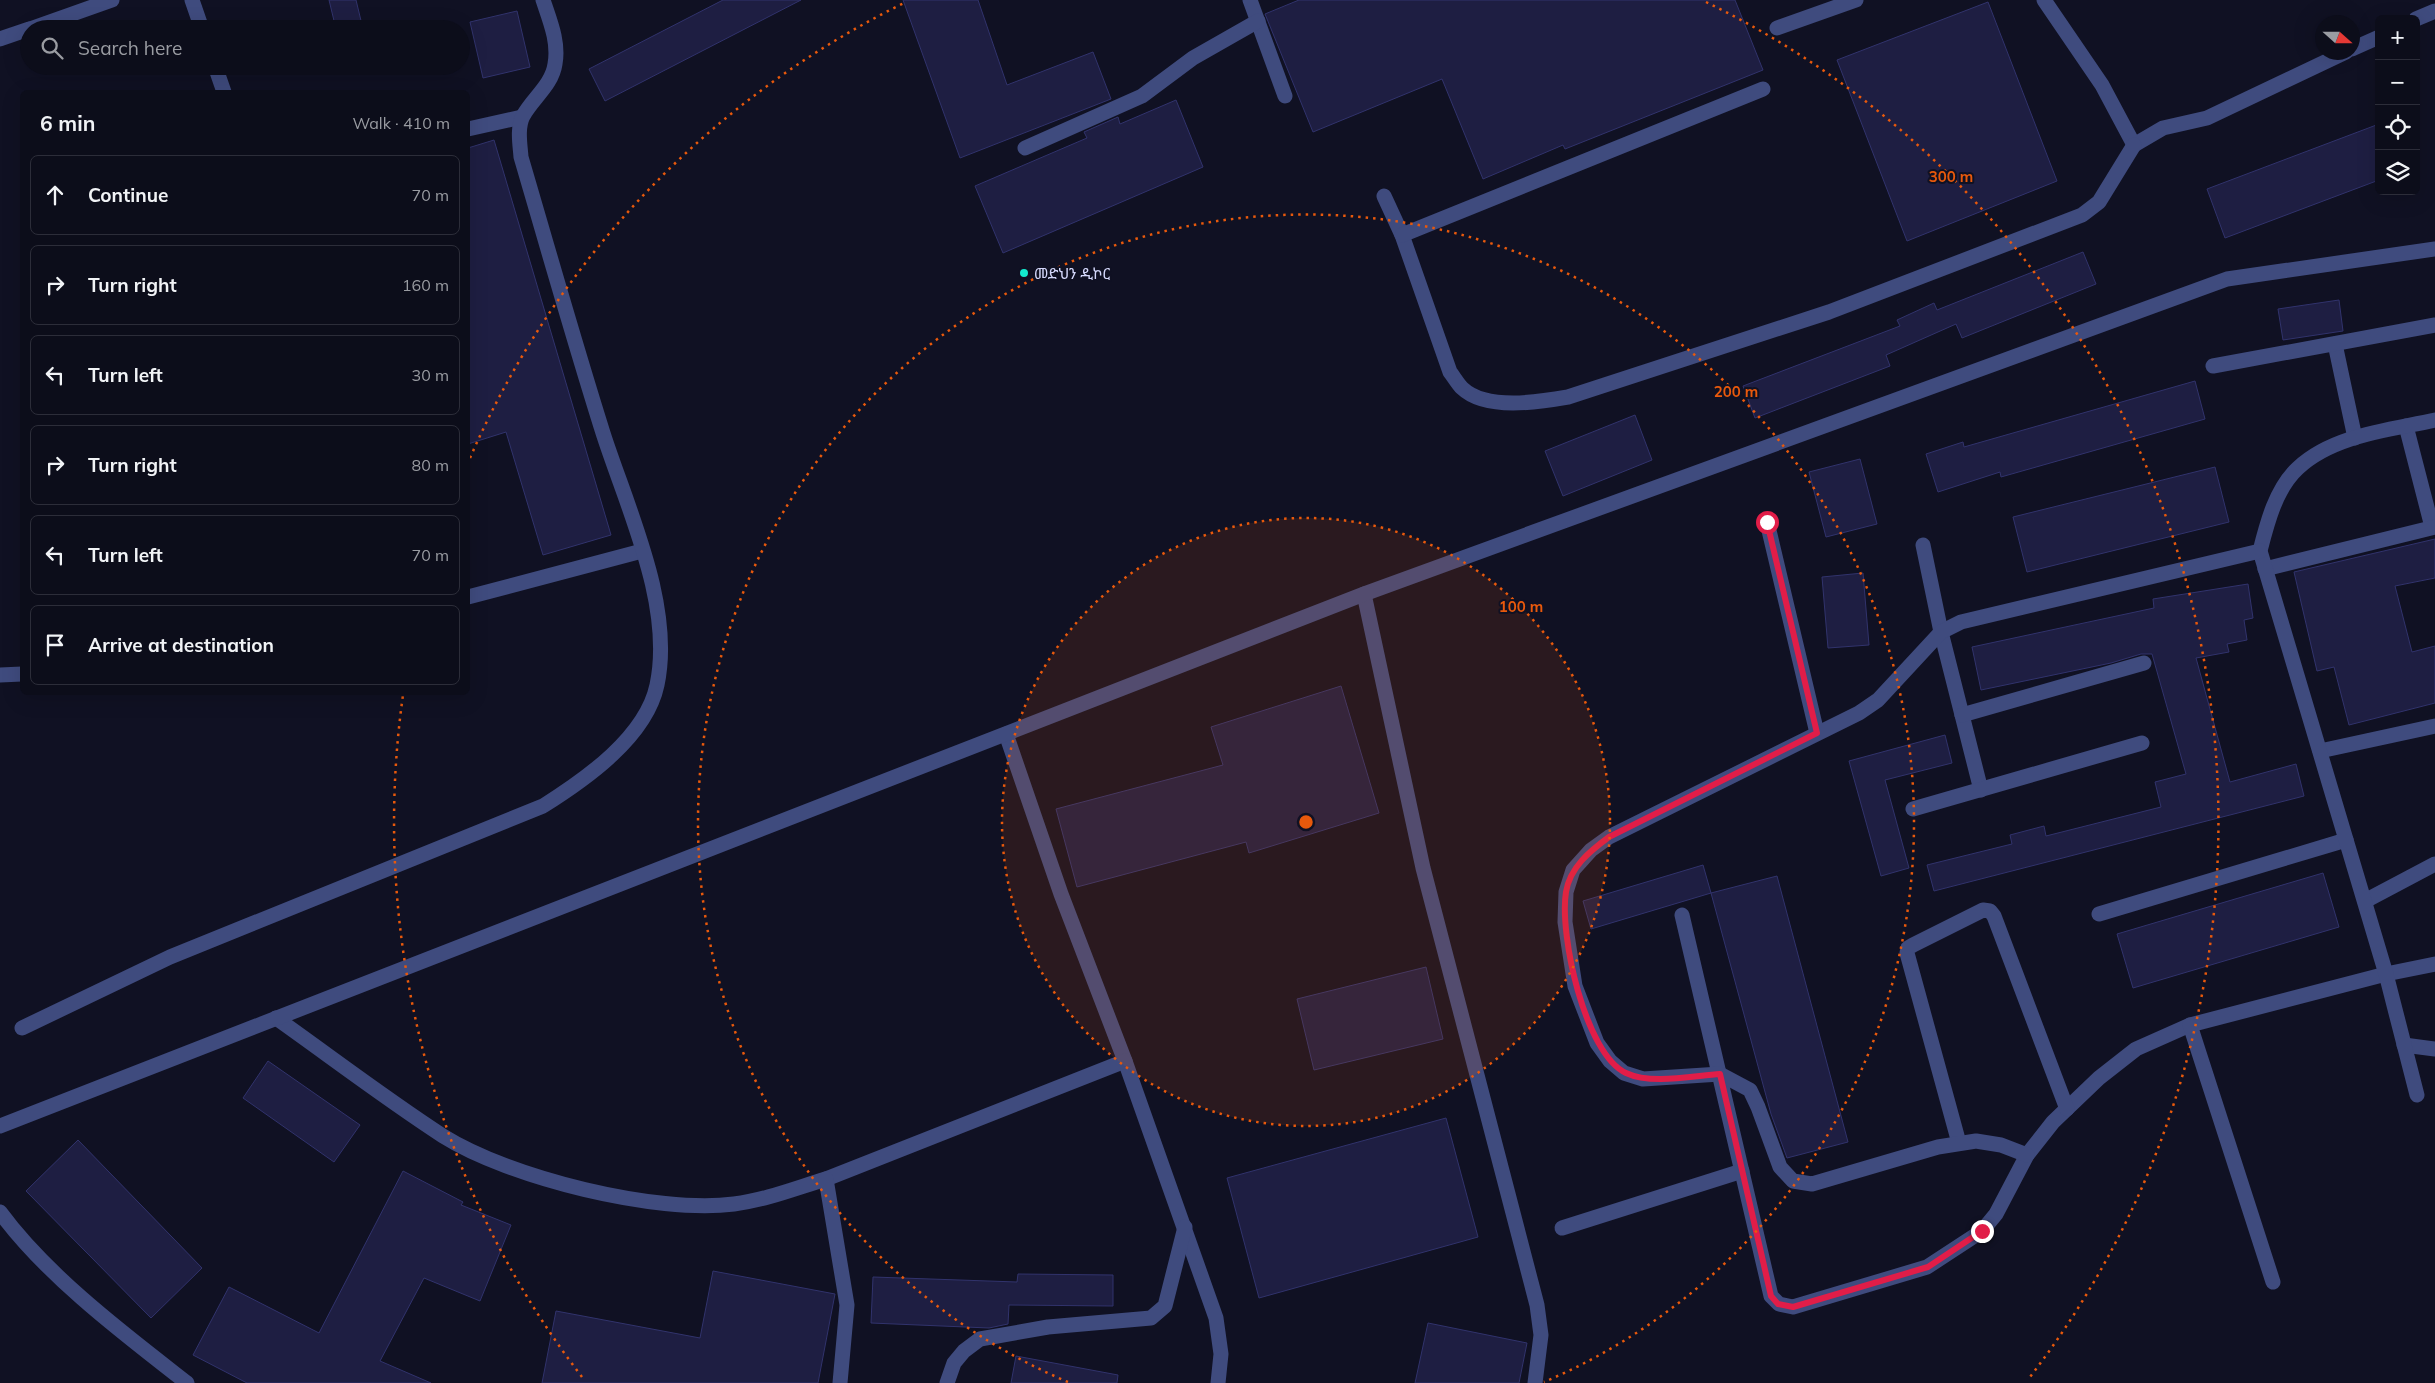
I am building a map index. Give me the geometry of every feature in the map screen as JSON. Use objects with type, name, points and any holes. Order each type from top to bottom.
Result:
[{"type":"street","points":[[55,20],[112,0]]},
{"type":"street","points":[[192,0],[199,20]]},
{"type":"street","points":[[22,1028],[170,957],[543,806],[578,784],[613,754],[642,720],[657,685],[660,646],[656,592],[603,432],[521,157],[519,134],[522,117],[550,79],[555,65],[557,50],[544,0]]},
{"type":"street","points":[[1250,0],[1285,96]]},
{"type":"street","points":[[1778,28],[1856,0]]},
{"type":"street","points":[[2044,0],[2102,85],[2134,145]]},
{"type":"street","points":[[2420,17],[2435,11]]},
{"type":"street","points":[[1025,148],[1142,96],[1193,58],[1258,21]]},
{"type":"street","points":[[0,39],[20,32]]},
{"type":"street","points":[[2360,45],[2375,39]]},
{"type":"street","points":[[1384,196],[1402,235],[1450,372],[1462,388],[1475,397],[1502,402],[1534,403],[1568,397],[1829,312],[2082,214],[2099,202],[2134,145],[2163,128],[2207,118],[2329,60]]},
{"type":"street","points":[[218,75],[223,90]]},
{"type":"street","points":[[1402,235],[1763,89]]},
{"type":"street","points":[[470,129],[522,117]]},
{"type":"street","points":[[0,1126],[1364,594],[2227,279],[2435,248]]},
{"type":"street","points":[[2213,366],[2435,325]]},
{"type":"street","points":[[2335,344],[2355,438]]},
{"type":"street","points":[[2417,1095],[2386,974],[2260,551],[2266,525],[2282,488],[2298,468],[2322,452],[2355,438],[2435,420]]},
{"type":"street","points":[[2265,569],[2434,527],[2406,426]]},
{"type":"street","points":[[1767,522],[1817,733]]},
{"type":"street","points":[[1923,545],[1941,632],[1981,790]]},
{"type":"street","points":[[470,596],[642,551]]},
{"type":"street","points":[[2026,1155],[2001,1145],[1976,1141],[1938,1147],[1812,1184],[1793,1181],[1780,1167],[1750,1090],[1720,1074],[1642,1079],[1624,1072],[1610,1061],[1597,1043],[1576,986],[1565,922],[1566,892],[1573,870],[1591,850],[1609,837],[1859,712],[1878,700],[1941,632],[1961,622],[2260,551]]},
{"type":"street","points":[[1364,594],[1423,868],[1537,1305],[1541,1335],[1536,1383]]},
{"type":"street","points":[[1962,715],[2144,663]]},
{"type":"street","points":[[0,675],[20,674]]},
{"type":"street","points":[[2320,751],[2435,726]]},
{"type":"street","points":[[1006,734],[1060,894],[1125,1061],[1216,1318],[1221,1354],[1218,1383]]},
{"type":"street","points":[[1913,809],[2142,743]]},
{"type":"street","points":[[2099,914],[2346,840]]},
{"type":"street","points":[[2365,902],[2435,864]]},
{"type":"street","points":[[1960,1143],[1907,953],[1908,948],[1913,944],[1982,910],[1990,911],[1994,916],[2067,1109]]},
{"type":"street","points":[[1682,916],[1771,1296],[1778,1304],[1793,1307],[1928,1267],[1982,1231],[1996,1214],[2026,1155],[2053,1122],[2098,1078],[2136,1049],[2190,1024],[2386,974],[2435,964]]},
{"type":"street","points":[[276,1018],[444,1136],[485,1158],[536,1176],[616,1196],[677,1206],[734,1204],[775,1195],[826,1179],[1125,1061]]},
{"type":"street","points":[[2190,1024],[2273,1282]]},
{"type":"street","points":[[2404,1045],[2435,1049]]},
{"type":"street","points":[[1562,1228],[1742,1171]]},
{"type":"street","points":[[826,1179],[847,1305],[840,1383]]},
{"type":"street","points":[[0,1212],[16,1234],[44,1262],[129,1337],[187,1383]]},
{"type":"street","points":[[947,1383],[959,1357],[964,1351],[980,1340],[1048,1327],[1151,1318],[1165,1306],[1185,1226]]},
{"type":"building","points":[[329,0],[356,0],[361,20],[334,20]]},
{"type":"building","points":[[723,0],[801,0],[605,101],[589,69]]},
{"type":"building","points":[[903,0],[978,0],[1007,85],[1093,52],[1111,99],[960,158]]},
{"type":"building","points":[[1299,0],[1735,0],[1763,70],[1565,149],[1563,145],[1483,179],[1442,79],[1313,132],[1265,14]]},
{"type":"building","points":[[1988,2],[2057,181],[1907,241],[1837,60]]},
{"type":"building","points":[[517,11],[530,67],[483,78],[470,22]]},
{"type":"building","points":[[1176,100],[1203,167],[1003,253],[975,186],[1087,138],[1084,132],[1118,117],[1120,124]]},
{"type":"building","points":[[2375,126],[2375,182],[2225,238],[2207,189]]},
{"type":"building","points":[[494,140],[611,535],[543,555],[506,432],[470,443],[470,147]]},
{"type":"building","points":[[2083,252],[2096,284],[1962,338],[1956,324],[1886,355],[1890,366],[1755,418],[1743,386],[1900,326],[1897,320],[1934,303],[1937,310]]},
{"type":"building","points":[[2339,300],[2343,331],[2283,340],[2278,309]]},
{"type":"building","points":[[2195,381],[2205,419],[2001,477],[2000,472],[1938,492],[1926,454],[1963,442],[1964,447]]},
{"type":"building","points":[[1635,415],[1652,460],[1563,496],[1545,451]]},
{"type":"building","points":[[1860,459],[1877,524],[1826,537],[1809,472]]},
{"type":"building","points":[[2215,467],[2229,522],[2027,572],[2013,517]]},
{"type":"building","points":[[2435,539],[2435,578],[2395,586],[2412,652],[2435,646],[2435,703],[2349,725],[2334,667],[2317,671],[2294,572]]},
{"type":"building","points":[[1863,573],[1869,645],[1828,648],[1822,577]]},
{"type":"building","points":[[2248,584],[2253,618],[2244,620],[2247,640],[2227,644],[2229,652],[2196,658],[2230,782],[2296,764],[2304,796],[1934,891],[1927,865],[2012,844],[2010,835],[2044,826],[2046,836],[2161,807],[2155,782],[2186,774],[2152,654],[2141,654],[2111,663],[1981,690],[1972,647],[2154,608],[2153,599]]},
{"type":"building","points":[[1341,686],[1379,813],[1249,853],[1246,842],[1077,887],[1056,809],[1223,765],[1211,727]]},
{"type":"building","points":[[1945,735],[1952,763],[1885,780],[1909,868],[1881,876],[1849,761]]},
{"type":"building","points":[[1703,865],[1711,893],[1591,929],[1583,901]]},
{"type":"building","points":[[2323,873],[2339,927],[2133,988],[2117,934]]},
{"type":"building","points":[[1777,876],[1848,1142],[1787,1158],[1771,1114],[1711,893]]},
{"type":"building","points":[[1426,967],[1443,1039],[1314,1070],[1297,999]]},
{"type":"building","points":[[268,1061],[360,1125],[334,1162],[243,1098]]},
{"type":"building","points":[[1446,1118],[1478,1237],[1259,1298],[1227,1178]]},
{"type":"building","points":[[78,1140],[202,1268],[151,1318],[26,1191]]},
{"type":"building","points":[[403,1171],[463,1202],[461,1205],[511,1225],[480,1301],[424,1278],[380,1361],[431,1383],[247,1383],[193,1355],[229,1287],[319,1333]]},
{"type":"building","points":[[713,1271],[835,1294],[818,1383],[542,1383],[556,1311],[700,1338]]},
{"type":"building","points":[[1018,1274],[1113,1275],[1113,1306],[1009,1305],[1008,1324],[989,1328],[871,1323],[873,1277],[1017,1282]]},
{"type":"building","points":[[1428,1323],[1527,1343],[1519,1383],[1415,1383]]},
{"type":"building","points":[[1016,1356],[1118,1375],[1117,1383],[1011,1383]]},
{"type":"place","name":"መድህን ዲኮር","points":[[1024,273]]},
{"type":"route","points":[[1767,522],[1817,733],[1609,837],[1591,850],[1573,870],[1566,892],[1565,922],[1576,986],[1597,1043],[1610,1061],[1624,1072],[1642,1079],[1720,1074],[1771,1296],[1778,1304],[1793,1307],[1928,1267],[1982,1231]]}]
